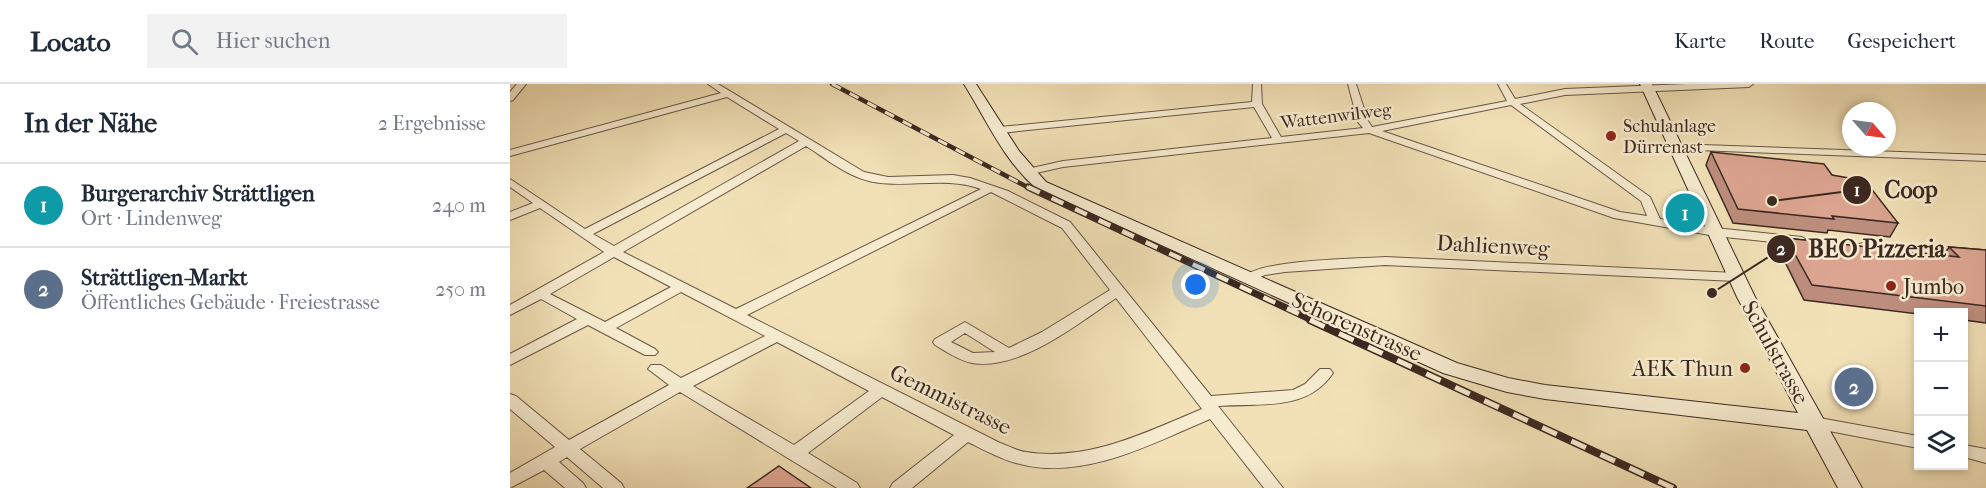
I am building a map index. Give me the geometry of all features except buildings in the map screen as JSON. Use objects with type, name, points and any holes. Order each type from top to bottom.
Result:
[{"type":"street","points":[[510,98],[522,84]]},
{"type":"street","points":[[712,84],[861,175],[872,178],[953,178],[991,188],[1066,225],[1274,488]]},
{"type":"street","name":"Schorenstrasse","points":[[970,84],[1027,172],[1034,180],[1049,189],[1450,368],[1508,385],[1550,392],[1814,423]]},
{"type":"street","points":[[1257,84],[1257,104],[1278,140]]},
{"type":"street","points":[[1352,84],[1363,122],[1370,130],[1600,210],[1715,232],[1811,242]]},
{"type":"street","points":[[1502,84],[1512,102],[1641,195],[1649,204],[1655,222]]},
{"type":"street","name":"Wattenwilweg","points":[[1027,172],[1063,164],[1370,130],[1565,92],[1647,86],[1749,84]]},
{"type":"street","name":"Schulstrasse","points":[[1647,86],[1736,277],[1850,488]]},
{"type":"street","points":[[510,153],[729,94]]},
{"type":"street","points":[[1000,130],[1257,104]]},
{"type":"street","points":[[584,234],[784,130]]},
{"type":"street","points":[[510,311],[805,142]]},
{"type":"street","points":[[1675,147],[1986,158]]},
{"type":"street","name":"Gemmistrasse","points":[[510,182],[584,234],[615,252],[994,448],[1025,459],[1058,461],[1088,457],[1117,449],[1209,407],[1220,399],[1244,400],[1293,395],[1307,390],[1325,373]]},
{"type":"street","points":[[737,314],[991,188]]},
{"type":"street","points":[[510,216],[541,204]]},
{"type":"street","points":[[1855,246],[1986,257]]},
{"type":"street","name":"Dahlienweg","points":[[1249,278],[1262,272],[1285,268],[1385,261],[1736,277]]},
{"type":"street","points":[[510,360],[683,286]]},
{"type":"street","points":[[1008,354],[1050,334],[1117,291]]},
{"type":"street","points":[[541,294],[650,352]]},
{"type":"street","points":[[510,481],[680,386],[777,336]]},
{"type":"street","points":[[656,369],[680,386],[796,452],[851,488]]},
{"type":"street","points":[[796,452],[881,390]]},
{"type":"street","points":[[510,400],[615,488]]},
{"type":"street","points":[[1814,423],[1914,441]]},
{"type":"street","points":[[899,488],[967,434]]},
{"type":"street","points":[[1968,452],[1986,456]]},
{"type":"street","points":[[546,461],[577,488]]},
{"type":"railway","points":[[832,84],[1031,189]]},
{"type":"railway","points":[[1028,187],[1314,321]]},
{"type":"railway","points":[[1310,320],[1673,488]]},
{"type":"place","name":"Schulanlage Dürrenast","points":[[1611,136]]},
{"type":"place","name":"Coop","points":[[1772,201]]},
{"type":"place","name":"Burgerarchiv Strättligen","points":[[1685,213]]},
{"type":"place","name":"Jumbo","points":[[1891,286]]},
{"type":"place","name":"BEO Pizzeria","points":[[1712,293]]},
{"type":"place","name":"AEK Thun","points":[[1745,368]]},
{"type":"place","name":"Strättligen-Markt","points":[[1854,387]]}]
